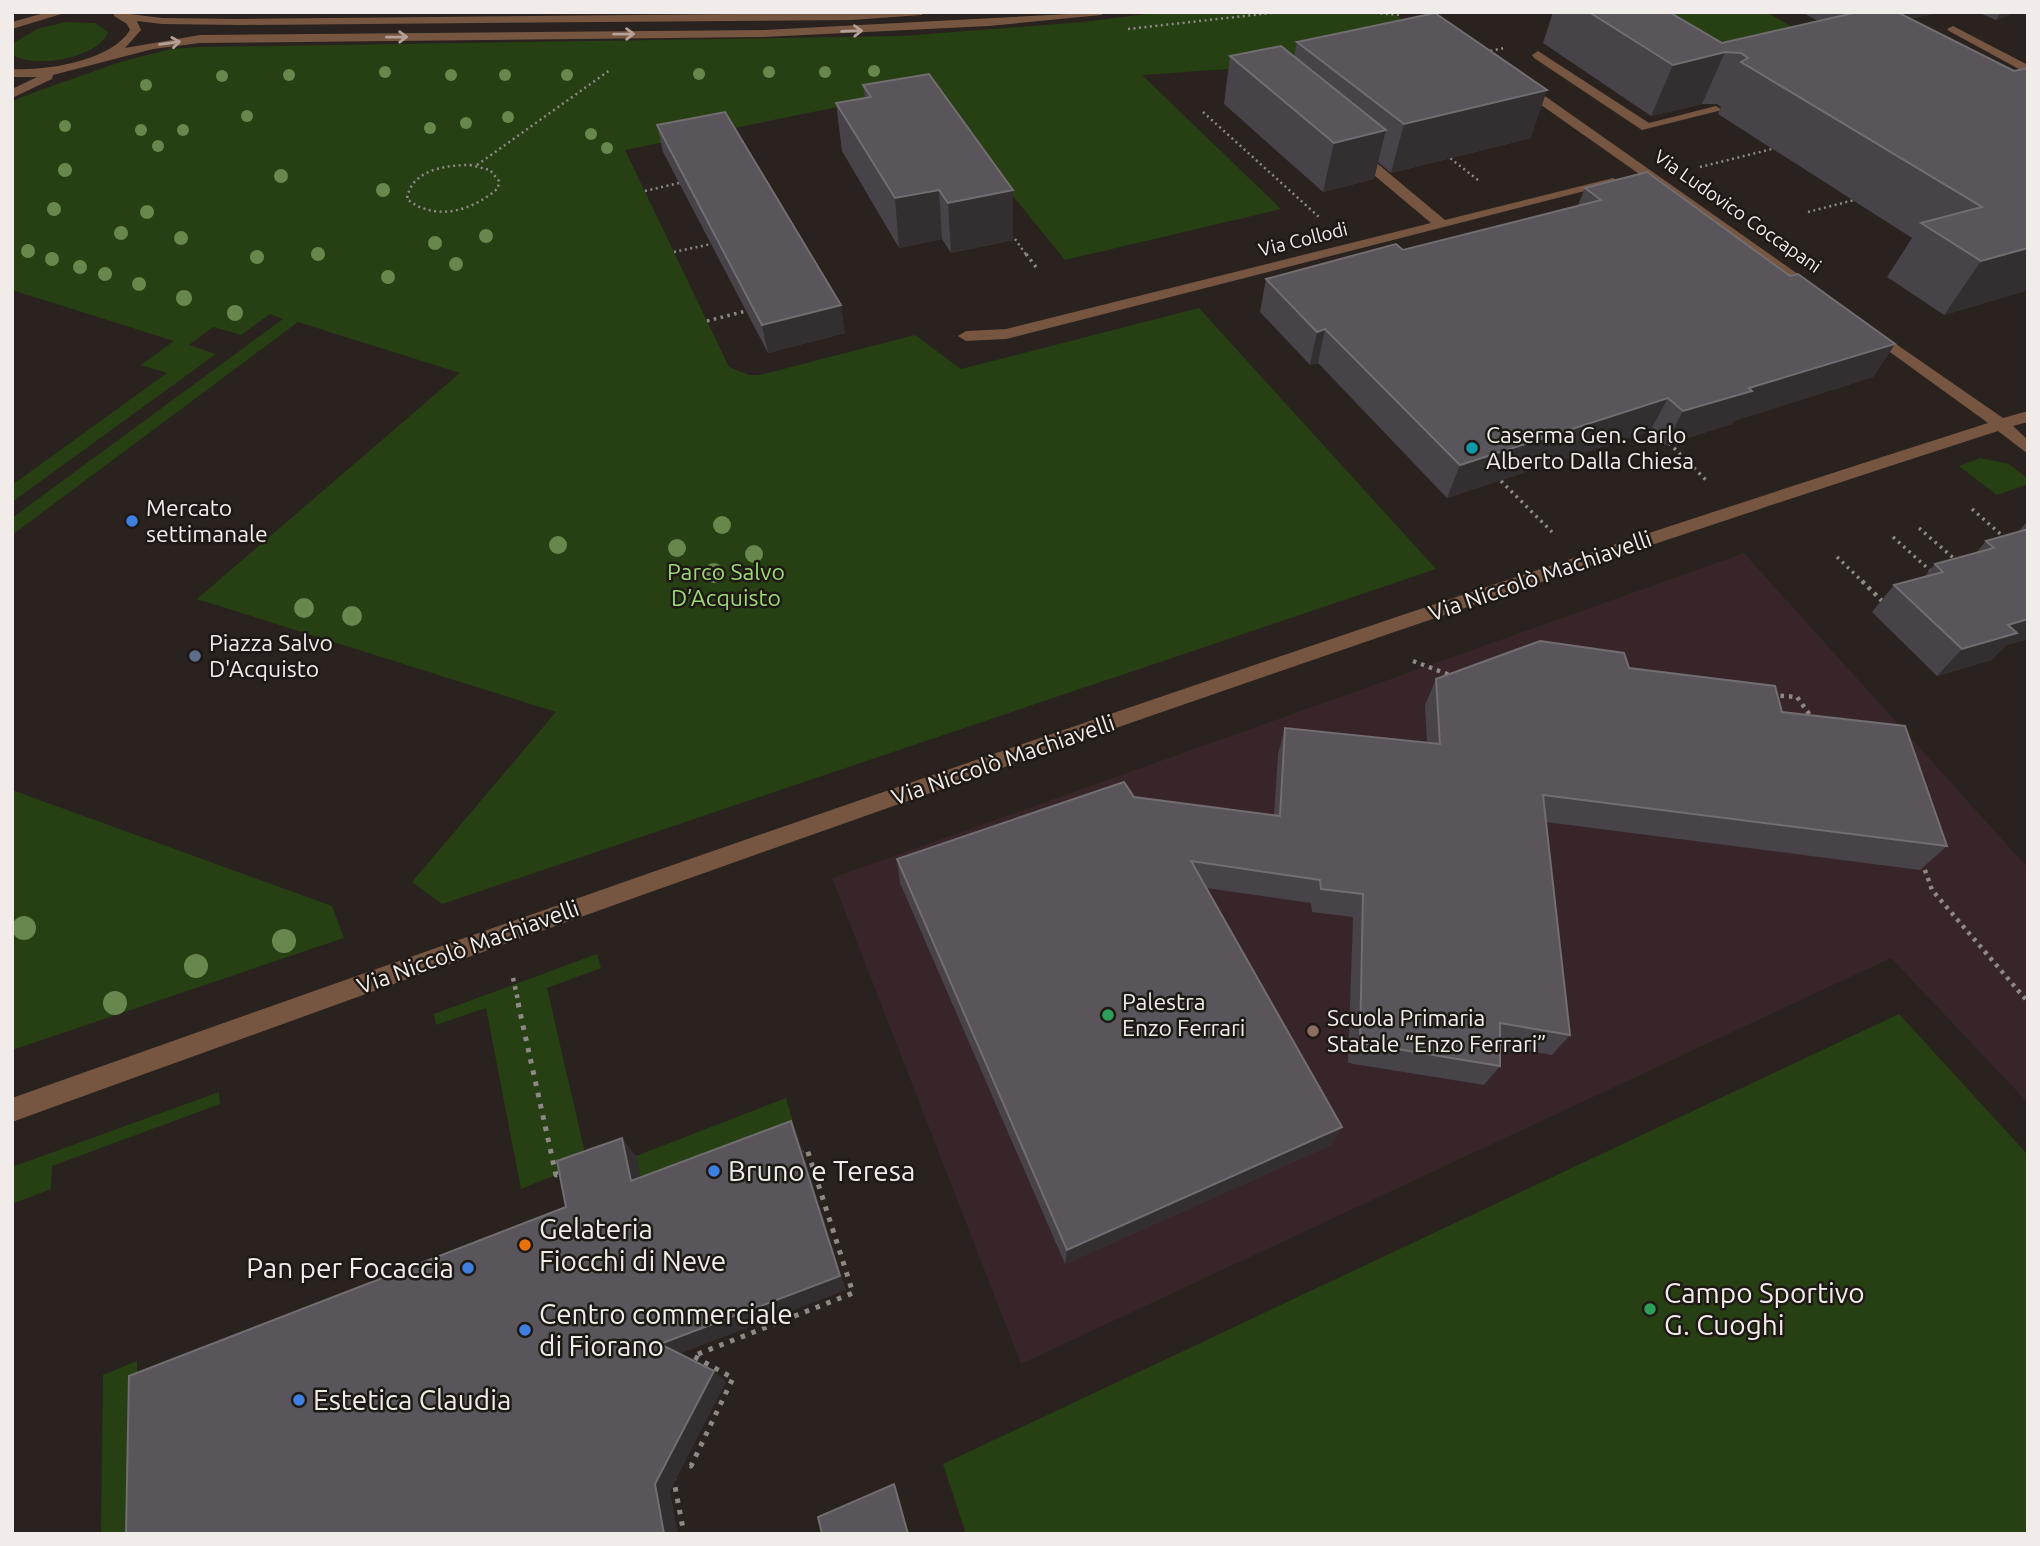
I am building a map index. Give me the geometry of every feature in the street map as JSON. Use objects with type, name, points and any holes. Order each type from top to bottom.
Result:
[{"type":"street","points":[[12,26],[62,12]]},
{"type":"street","points":[[118,13],[162,21],[239,22],[852,17],[921,12]]},
{"type":"street","points":[[12,94],[65,69],[103,57],[153,45],[200,39],[853,32],[981,25],[1101,12]]},
{"type":"street","points":[[103,57],[118,49],[134,33],[131,20],[118,13]]},
{"type":"street","points":[[12,16],[41,17]]},
{"type":"street","points":[[1954,29],[2028,70]]},
{"type":"street","name":"Via Ludovico Coccapani","points":[[1477,54],[1826,299]]},
{"type":"street","points":[[1538,55],[1647,127],[1716,110]]},
{"type":"street","points":[[12,73],[65,69]]},
{"type":"street","points":[[1343,142],[1442,225]]},
{"type":"street","name":"Via Collodi","points":[[966,336],[1006,334],[1442,225],[1653,176]]},
{"type":"street","points":[[1858,322],[1999,423],[2028,449]]},
{"type":"street","name":"Via Niccolò Machiavelli","points":[[12,1110],[715,858],[1707,519],[1999,423],[2028,416]]},
{"type":"path","points":[[1364,12],[1402,15]]},
{"type":"path","points":[[1477,54],[1516,46]]},
{"type":"path","points":[[477,166],[488,169],[499,181],[498,188],[480,203],[451,211],[435,211],[412,205],[407,198],[407,191],[421,176],[448,166],[477,166],[611,69]]},
{"type":"path","points":[[1203,112],[1326,223]]},
{"type":"path","points":[[1653,176],[1776,148]]},
{"type":"path","points":[[1439,150],[1483,184]]},
{"type":"path","points":[[645,191],[679,183]]},
{"type":"path","points":[[1808,212],[1870,196]]},
{"type":"path","points":[[1015,239],[1036,267]]},
{"type":"path","points":[[674,252],[711,244]]},
{"type":"path","points":[[707,321],[746,311]]},
{"type":"path","points":[[1669,443],[1712,485]]},
{"type":"path","points":[[1501,481],[1557,537]]},
{"type":"path","points":[[1972,509],[2015,547]]},
{"type":"path","points":[[1919,528],[1964,568]]},
{"type":"path","points":[[1893,537],[1943,583]]},
{"type":"path","points":[[1837,557],[1889,607]]},
{"type":"path","points":[[1413,660],[1446,676],[1458,673]]},
{"type":"path","points":[[1770,695],[1797,697],[1819,728]]},
{"type":"path","points":[[1919,854],[1932,890],[2028,1002]]},
{"type":"path","points":[[513,978],[556,1175],[577,1166]]},
{"type":"path","points":[[669,1455],[691,1466],[733,1378],[692,1356],[853,1293],[807,1149],[803,1151]]},
{"type":"path","points":[[672,1468],[684,1534]]},
{"type":"shaded area","name":"Scuola Primaria Statale “Enzo Ferrari”","points":[[1744,553],[2028,868],[2028,1103],[1891,958],[1021,1364],[832,878]]},
{"type":"green space","name":"Parco Salvo D’Acquisto","points":[[1162,12],[1391,12],[1428,37],[1302,64],[1142,75],[1281,209],[1065,260],[931,95],[917,91],[625,150],[729,367],[749,375],[760,375],[915,335],[961,369],[1199,308],[1436,569],[442,904],[412,882],[556,712],[197,599],[460,373],[298,322],[12,535],[12,518],[283,319],[270,314],[241,335],[213,327],[189,345],[216,354],[12,502],[12,485],[167,373],[141,365],[174,341],[12,290],[12,102],[24,96],[120,62],[171,49],[903,36],[1083,22]]},
{"type":"green space","points":[[1654,12],[1766,12],[1836,51],[1704,84]]},
{"type":"green space","points":[[66,22],[95,23],[108,32],[92,49],[64,59],[35,61],[12,54],[12,44],[37,29]]},
{"type":"green space","points":[[1980,458],[2009,464],[2028,479],[2028,484],[1997,495],[1959,466]]},
{"type":"green space","points":[[12,790],[332,906],[344,938],[12,1050]]},
{"type":"green space","points":[[597,954],[601,968],[547,988],[587,1162],[521,1189],[486,1008],[436,1025],[434,1014]]},
{"type":"green space","name":"Campo Sportivo G. Cuoghi","points":[[1899,1014],[2028,1155],[2028,1534],[966,1534],[943,1464]]},
{"type":"green space","points":[[219,1092],[220,1104],[52,1166],[51,1189],[12,1204],[12,1167]]},
{"type":"green space","points":[[786,1098],[798,1139],[645,1199],[636,1156]]},
{"type":"green space","points":[[137,1361],[138,1534],[101,1534],[103,1375]]},
{"type":"building","points":[[1589,12],[1669,12],[1722,43],[1858,12],[1897,12],[2014,71],[2028,68],[2028,248],[1981,261],[1921,223],[1982,207],[1741,62],[1748,58],[1741,53],[1725,52],[1673,65]]},
{"type":"building","points":[[1435,13],[1547,90],[1404,124],[1297,42]]},
{"type":"building","points":[[1281,46],[1386,130],[1334,143],[1230,56]]},
{"type":"building","points":[[929,74],[1013,190],[948,203],[939,190],[895,198],[836,103],[871,97],[863,85]]},
{"type":"building","points":[[725,112],[841,305],[762,325],[657,125]]},
{"type":"building","points":[[1647,172],[1790,276],[1798,274],[1895,344],[1683,411],[1668,398],[1460,465],[1325,329],[1317,332],[1266,279],[1396,244],[1403,250],[1601,200],[1585,188]]},
{"type":"building","points":[[2028,529],[2028,619],[2008,625],[2017,633],[1962,649],[1894,585],[1943,572],[1935,564],[1994,548],[1986,541]]},
{"type":"building","points":[[1540,641],[1624,653],[1629,668],[1775,686],[1782,712],[1905,726],[1947,846],[1543,795],[1570,1035],[1500,1023],[1500,1066],[1360,1043],[1363,894],[1321,889],[1320,880],[1191,861],[1342,1127],[1067,1250],[897,859],[1124,782],[1134,797],[1280,816],[1285,728],[1440,744],[1436,679]]},
{"type":"building","name":"Centro commerciale di Fiorano","points":[[791,1121],[840,1276],[660,1344],[714,1371],[655,1484],[664,1534],[126,1534],[129,1376],[566,1207],[557,1161],[622,1138],[631,1181]]},
{"type":"building","points":[[894,1484],[908,1534],[822,1534],[818,1517]]},
{"type":"place","name":"Caserma Gen. Carlo Alberto Dalla Chiesa","points":[[1472,448]]},
{"type":"place","name":"Mercato settimanale","points":[[132,521]]},
{"type":"place","name":"Piazza Salvo D'Acquisto","points":[[195,656]]},
{"type":"place","name":"Palestra Enzo Ferrari","points":[[1108,1015]]},
{"type":"place","name":"Scuola Primaria Statale “Enzo Ferrari”","points":[[1313,1031]]},
{"type":"place","name":"Bruno e Teresa","points":[[714,1171]]},
{"type":"place","name":"Gelateria Fiocchi di Neve","points":[[525,1245]]},
{"type":"place","name":"Pan per Focaccia","points":[[468,1268]]},
{"type":"place","name":"Campo Sportivo G. Cuoghi","points":[[1650,1309]]},
{"type":"place","name":"Centro commerciale di Fiorano","points":[[525,1330]]},
{"type":"place","name":"Estetica Claudia","points":[[299,1400]]}]
